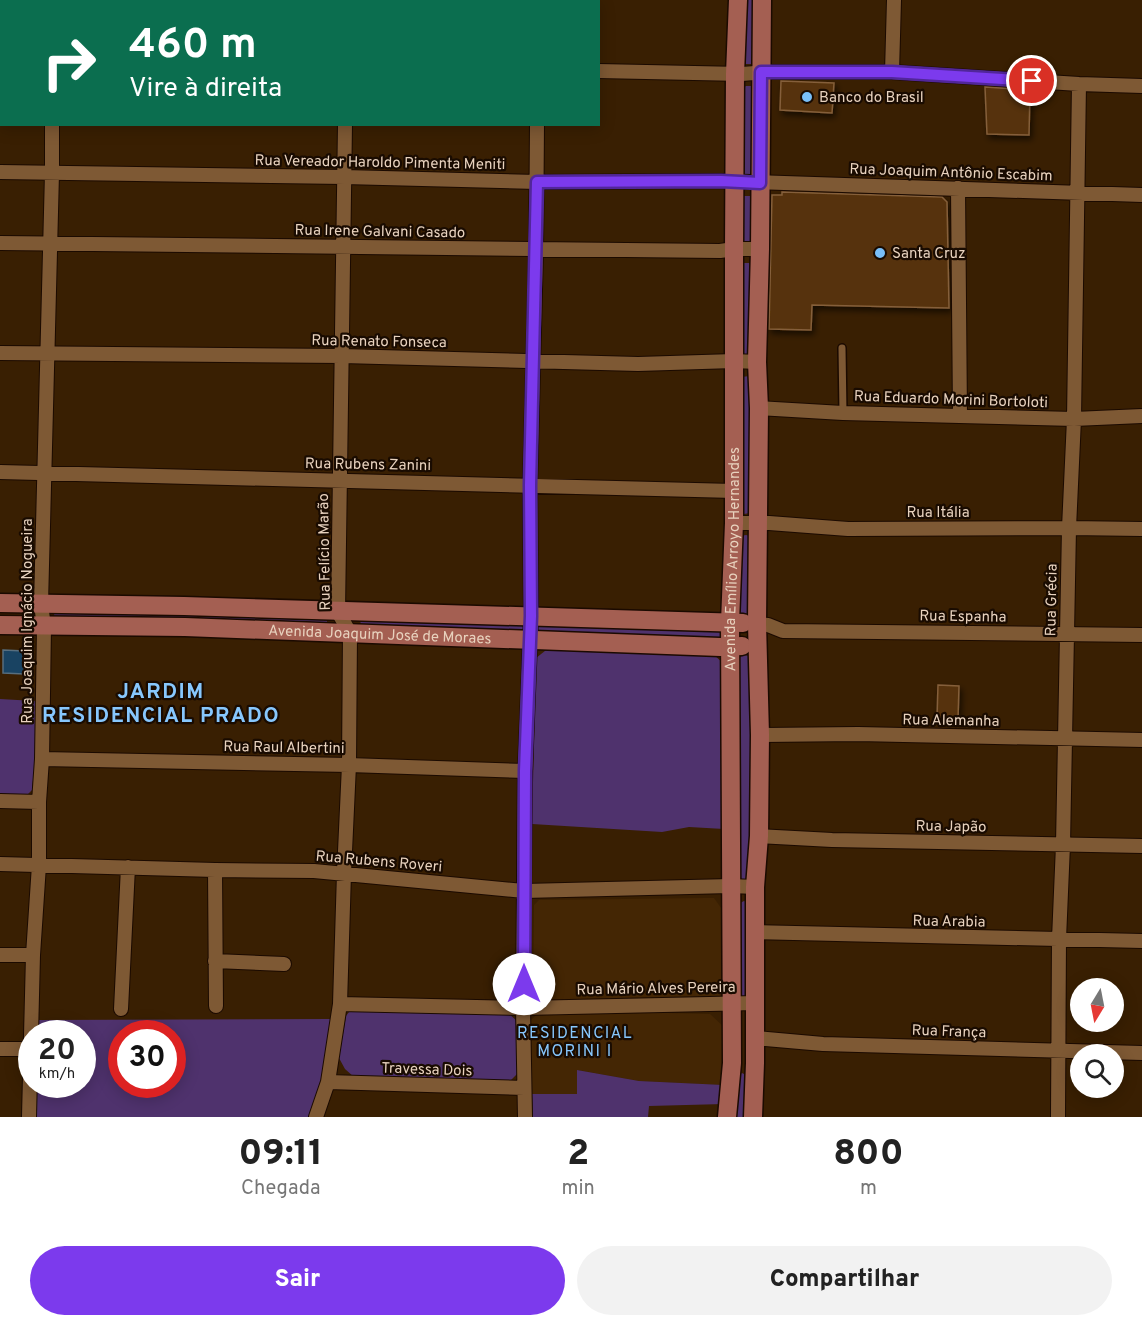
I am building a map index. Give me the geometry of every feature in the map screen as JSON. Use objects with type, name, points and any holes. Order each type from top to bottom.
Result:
[{"type":"main road","name":"Avenida Emílio Arroyo Hernandes","points":[[727,1117],[732,1063],[732,646],[730,622],[734,523],[735,74],[738,0]]},
{"type":"main road","name":"Avenida Emílio Arroyo Hernandes","points":[[753,1117],[756,1064],[754,933],[759,836],[760,735],[757,624],[759,408],[757,362],[762,0]]},
{"type":"main road","name":"Avenida Joaquim José de Moraes","points":[[0,603],[184,606],[757,624]]},
{"type":"main road","name":"Avenida Joaquim José de Moraes","points":[[0,625],[185,627],[530,640],[758,645]]},
{"type":"main road","points":[[732,1063],[756,1064]]},
{"type":"street","points":[[892,72],[894,0]]},
{"type":"street","points":[[600,71],[735,74],[892,72],[1142,86]]},
{"type":"street","name":"Rua Grécia","points":[[1058,1117],[1059,939],[1069,528],[1074,419],[1079,84]]},
{"type":"street","name":"Rua Joaquim Ignácio Nogueira","points":[[32,1020],[42,759],[44,627],[41,604],[52,126]]},
{"type":"street","name":"Rua Felício Marão","points":[[316,1117],[328,1082],[340,1004],[350,765],[350,633],[338,612],[345,126]]},
{"type":"street","points":[[525,1117],[523,1008],[525,771],[531,616],[530,485],[537,126]]},
{"type":"street","name":"Rua Vereador Haroldo Pimenta Meniti","points":[[0,172],[537,182],[721,181],[760,183]]},
{"type":"street","name":"Rua Joaquim Antônio Escabim","points":[[760,183],[1142,195]]},
{"type":"street","points":[[958,188],[960,416]]},
{"type":"street","name":"Rua Irene Galvani Casado","points":[[0,243],[536,250],[720,251],[760,249]]},
{"type":"street","name":"Rua Renato Fonseca","points":[[0,352],[342,356],[638,364],[757,362]]},
{"type":"street","name":"Rua Eduardo Morini Bortoloti","points":[[759,408],[843,413],[1074,419],[1142,416]]},
{"type":"street","name":"Rua Rubens Zanini","points":[[0,472],[734,491]]},
{"type":"street","name":"Rua Itália","points":[[734,523],[848,529],[1142,529]]},
{"type":"street","name":"Rua Espanha","points":[[757,624],[783,630],[1142,635]]},
{"type":"street","points":[[758,645],[783,630]]},
{"type":"street","name":"Rua Alemanha","points":[[760,735],[858,734],[1142,740]]},
{"type":"street","name":"Rua Raul Albertini","points":[[42,759],[525,771]]},
{"type":"street","points":[[0,801],[39,802]]},
{"type":"street","name":"Rua Japão","points":[[759,836],[832,840],[1142,846]]},
{"type":"street","name":"Rua Rubens Roveri","points":[[0,864],[314,871],[524,891],[755,887]]},
{"type":"street","points":[[121,1008],[128,867]]},
{"type":"street","points":[[215,870],[216,1006]]},
{"type":"street","name":"Rua Arabia","points":[[754,933],[1142,941]]},
{"type":"street","points":[[0,955],[33,955]]},
{"type":"street","points":[[215,961],[284,964]]},
{"type":"street","name":"Rua Mário Alves Pereira","points":[[340,1004],[523,1008],[756,1003]]},
{"type":"street","name":"Rua França","points":[[755,1038],[823,1044],[1142,1053]]},
{"type":"street","points":[[0,1049],[18,1049]]},
{"type":"street","name":"Travessa Dois","points":[[328,1082],[524,1088]]},
{"type":"street","name":"Rua Joaquim Ignácio Nogueira","points":[[29,1117],[30,1098]]},
{"type":"lane","points":[[842,348],[843,413]]},
{"type":"shaded area","points":[[741,0],[755,0],[753,64],[744,64]]},
{"type":"shaded area","points":[[746,86],[753,86],[753,170],[750,174],[743,175],[739,90]]},
{"type":"shaded area","points":[[744,196],[750,196],[754,202],[753,242],[743,246],[740,201]]},
{"type":"shaded area","points":[[741,263],[749,263],[753,269],[751,355],[743,355],[739,349]]},
{"type":"shaded area","points":[[749,376],[754,383],[750,513],[744,514],[740,509],[742,377]]},
{"type":"shaded area","points":[[741,536],[750,536],[753,614],[747,616],[739,612]]},
{"type":"shaded area","points":[[55,612],[327,618],[327,624],[53,618]]},
{"type":"shaded area","points":[[362,619],[525,622],[525,632],[362,627],[360,621]]},
{"type":"shaded area","points":[[540,624],[720,627],[723,635],[719,638],[538,632]]},
{"type":"shaded area","points":[[550,647],[712,653],[725,665],[724,829],[689,827],[662,832],[532,824],[536,658]]},
{"type":"shaded area","points":[[743,655],[750,656],[754,835],[747,880],[741,881],[738,879],[737,660]]},
{"type":"shaded area","points":[[0,699],[35,701],[35,759],[32,790],[26,796],[0,795]]},
{"type":"shaded area","points":[[714,898],[724,912],[725,989],[715,1002],[542,1000],[533,993],[534,905],[539,900]]},
{"type":"shaded area","points":[[747,902],[747,997],[741,997],[739,995],[738,904]]},
{"type":"shaded area","points":[[352,1008],[507,1012],[517,1021],[518,1073],[509,1082],[354,1077],[345,1069],[339,1058],[346,1016]]},
{"type":"shaded area","points":[[540,1011],[710,1014],[725,1028],[724,1085],[639,1081],[578,1070],[577,1094],[532,1094],[530,1021]]},
{"type":"shaded area","points":[[332,1019],[322,1081],[309,1117],[36,1117],[37,1098],[96,1098],[96,1020],[39,1020]]},
{"type":"shaded area","points":[[577,1070],[639,1081],[724,1085],[724,1104],[649,1106],[648,1117],[533,1117],[532,1094],[577,1094]]},
{"type":"shaded area","points":[[742,1073],[748,1076],[749,1117],[736,1117],[739,1075]]},
{"type":"water","points":[[3,650],[24,651],[24,674],[3,673]]},
{"type":"building","name":"Banco do Brasil","points":[[781,81],[834,83],[832,113],[780,110]]},
{"type":"building","points":[[985,87],[1030,90],[1029,135],[987,134]]},
{"type":"building","name":"Santa Cruz","points":[[782,192],[942,197],[947,202],[949,308],[812,305],[811,330],[769,329],[772,195],[782,195]]},
{"type":"building","points":[[938,685],[959,686],[958,719],[937,718]]},
{"type":"place","name":"Banco do Brasil","points":[[807,97]]},
{"type":"place","name":"Santa Cruz","points":[[880,253]]},
{"type":"district","name":"JARDIM RESIDENCIAL PRADO","points":[[161,703]]},
{"type":"district","name":"RESIDENCIAL MORINI I","points":[[575,1041]]},
{"type":"route","points":[[524,984],[525,771],[531,616],[530,485],[537,182],[721,181],[760,183],[761,72],[892,72],[1032,81]]}]
